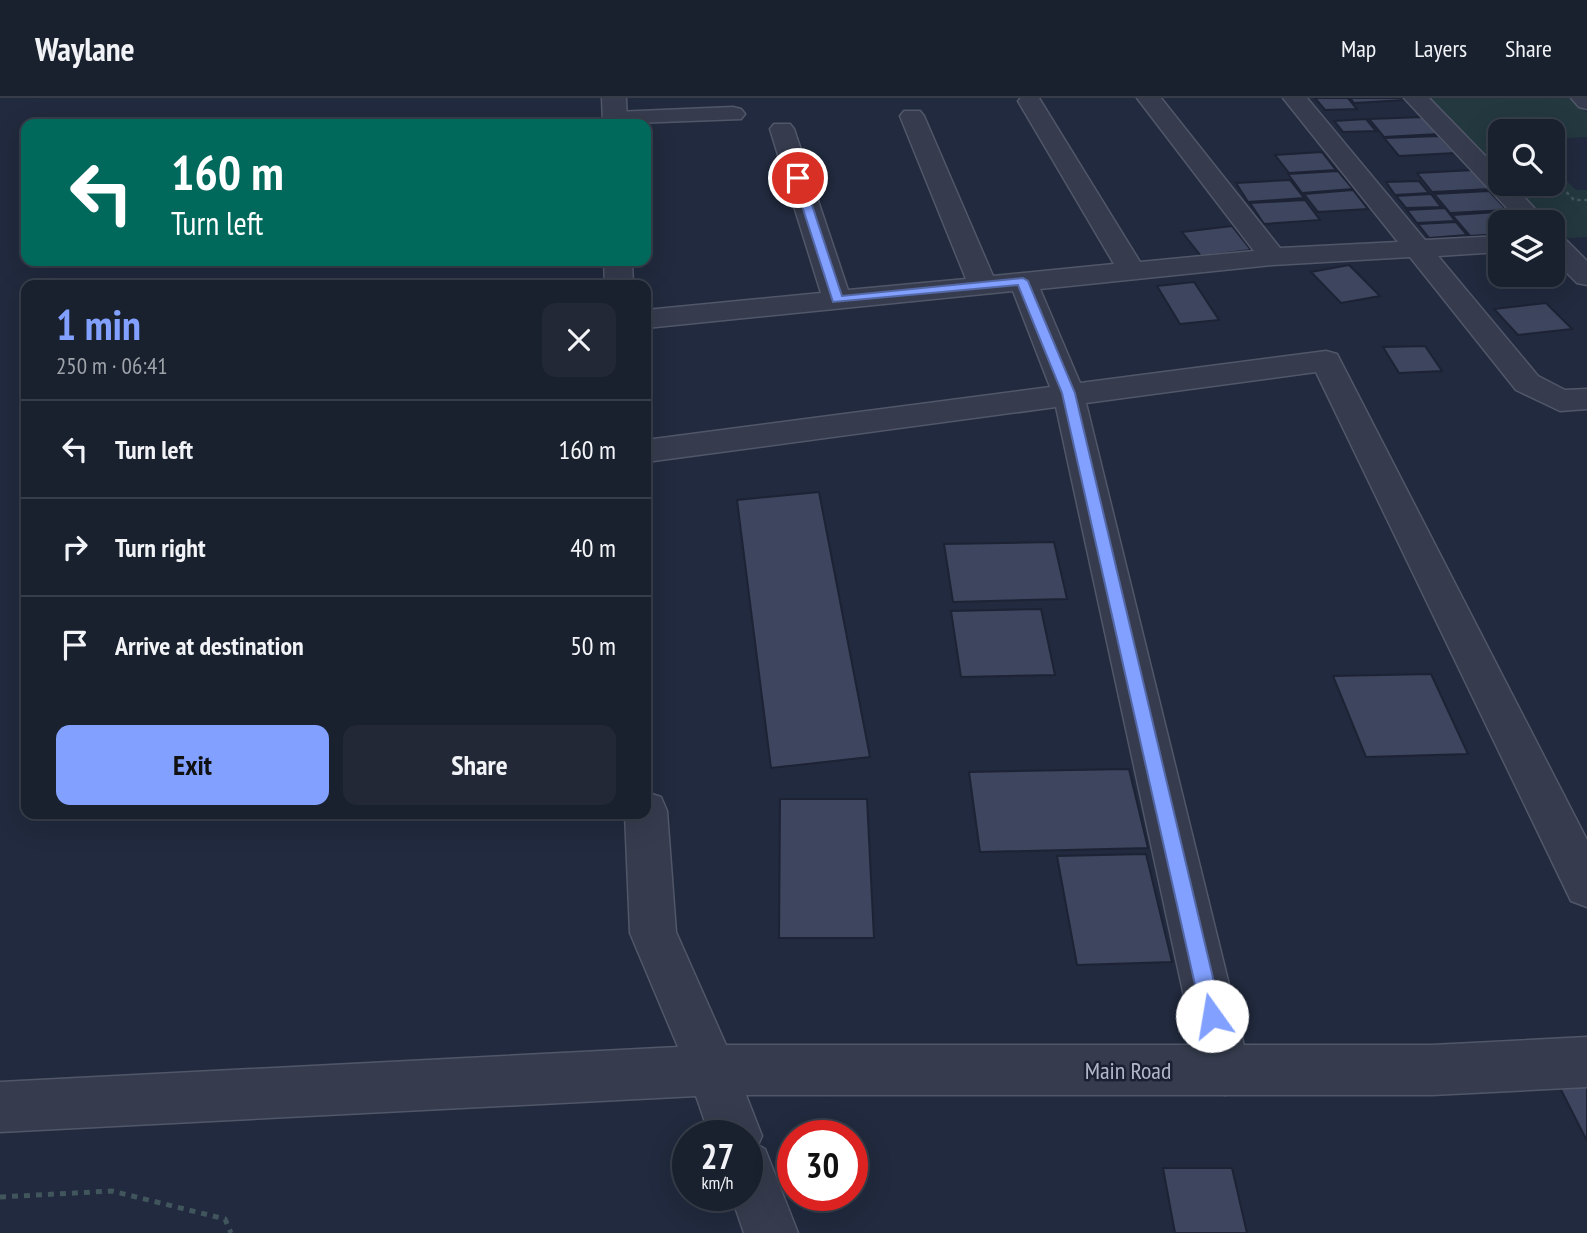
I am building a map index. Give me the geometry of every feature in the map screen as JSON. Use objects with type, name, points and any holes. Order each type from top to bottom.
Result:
[{"type":"street","points":[[1149,98],[1273,257]]},
{"type":"street","points":[[1295,98],[1527,383],[1560,401],[1587,399]]},
{"type":"street","points":[[1416,98],[1523,210]]},
{"type":"street","points":[[1583,98],[1587,102]]},
{"type":"street","points":[[1030,100],[1132,272]]},
{"type":"street","points":[[615,114],[733,114]]},
{"type":"street","points":[[912,116],[983,285]]},
{"type":"street","points":[[782,129],[837,300]]},
{"type":"street","points":[[1565,242],[1587,241]]},
{"type":"street","points":[[651,319],[1273,257],[1488,245]]},
{"type":"street","points":[[1565,255],[1587,277]]},
{"type":"street","points":[[1023,281],[1068,393],[1225,1070]]},
{"type":"street","points":[[651,450],[1068,393],[1326,361],[1587,886]]},
{"type":"street","points":[[646,819],[653,933],[712,1070],[730,1120]]},
{"type":"street","name":"Main Road","points":[[0,1107],[712,1070],[1432,1070],[1587,1062]]},
{"type":"street","points":[[763,1211],[771,1233]]},
{"type":"path","points":[[1565,124],[1573,124]]},
{"type":"path","points":[[1565,191],[1574,200],[1587,200]]},
{"type":"path","points":[[0,1197],[112,1191],[225,1219],[231,1233]]},
{"type":"shaded area","points":[[1428,98],[1571,98],[1587,113],[1587,137],[1565,138],[1565,119],[1488,119],[1488,166]]},
{"type":"shaded area","points":[[1565,179],[1576,190],[1587,190],[1587,237],[1565,238],[1565,210],[1527,210],[1515,196],[1565,196]]},
{"type":"building","points":[[1315,98],[1348,98],[1357,109],[1325,110]]},
{"type":"building","points":[[1350,98],[1404,98],[1406,100],[1354,103]]},
{"type":"building","points":[[1423,117],[1439,134],[1384,137],[1369,119]]},
{"type":"building","points":[[1366,119],[1376,131],[1343,132],[1334,121]]},
{"type":"building","points":[[1439,136],[1455,153],[1399,156],[1384,138]]},
{"type":"building","points":[[1322,152],[1336,170],[1289,173],[1275,155]]},
{"type":"building","points":[[1474,170],[1488,189],[1432,192],[1417,173]]},
{"type":"building","points":[[1338,171],[1353,189],[1302,193],[1288,174]]},
{"type":"building","points":[[1290,180],[1304,198],[1248,202],[1236,183]]},
{"type":"building","points":[[1419,181],[1429,193],[1395,195],[1386,182]]},
{"type":"building","points":[[1353,190],[1368,209],[1318,212],[1304,194]]},
{"type":"building","points":[[1488,191],[1488,196],[1494,196],[1507,210],[1450,213],[1434,194]]},
{"type":"building","points":[[1431,194],[1441,207],[1406,208],[1396,196]]},
{"type":"building","points":[[1305,200],[1320,220],[1264,224],[1250,203]]},
{"type":"building","points":[[1445,208],[1455,221],[1417,223],[1407,210]]},
{"type":"building","points":[[1488,213],[1488,235],[1470,236],[1452,215]]},
{"type":"building","points":[[1456,222],[1467,235],[1429,238],[1418,224]]},
{"type":"building","points":[[1232,226],[1251,250],[1201,256],[1182,232]]},
{"type":"building","points":[[1349,265],[1380,296],[1341,303],[1311,272]]},
{"type":"building","points":[[1194,282],[1219,320],[1180,324],[1157,286]]},
{"type":"building","points":[[1546,303],[1572,329],[1518,335],[1494,309]]},
{"type":"building","points":[[1425,346],[1442,371],[1399,373],[1383,347]]},
{"type":"building","points":[[819,492],[870,757],[771,768],[737,500]]},
{"type":"building","points":[[1054,542],[1067,599],[953,602],[944,544]]},
{"type":"building","points":[[1041,609],[1055,675],[961,677],[951,611]]},
{"type":"building","points":[[1431,674],[1468,754],[1366,757],[1333,676]]},
{"type":"building","points":[[1129,769],[1148,848],[980,852],[969,772]]},
{"type":"building","points":[[780,799],[867,799],[874,938],[779,938]]},
{"type":"building","points":[[1146,854],[1172,962],[1077,965],[1057,856]]},
{"type":"building","points":[[1587,1073],[1587,1141],[1554,1076]]},
{"type":"building","points":[[1163,1168],[1232,1168],[1247,1233],[1175,1233]]},
{"type":"route","points":[[798,178],[837,300],[1023,281],[1068,393],[1212,1016]]}]
